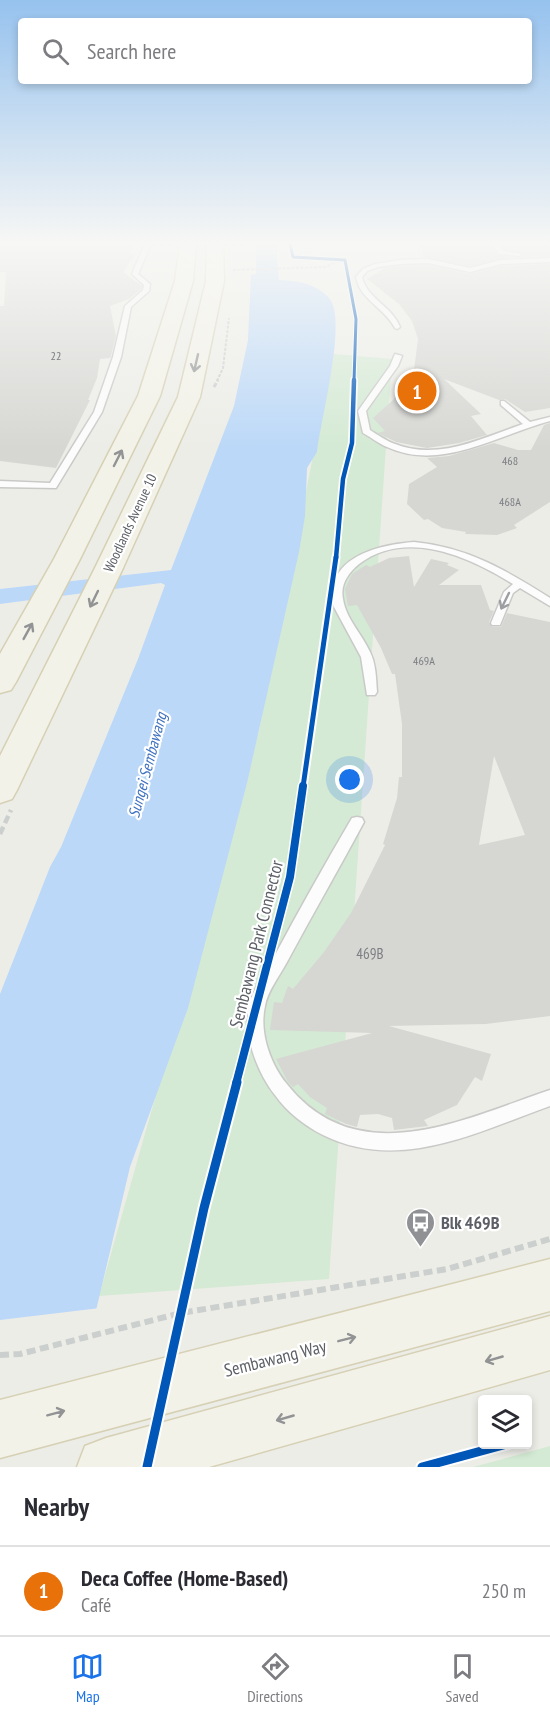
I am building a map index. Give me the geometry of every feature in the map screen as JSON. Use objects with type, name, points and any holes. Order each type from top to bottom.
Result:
[{"type":"main road","points":[[0,682],[67,559],[149,396],[174,312]]},
{"type":"main road","name":"Woodlands Avenue 10","points":[[0,790],[109,568],[189,397],[208,312]]},
{"type":"main road","name":"Sembawang Way","points":[[0,1429],[550,1286]]},
{"type":"main road","points":[[106,1467],[550,1343]]},
{"type":"lane","points":[[0,484],[53,486],[98,412],[117,357],[127,312]]},
{"type":"lane","points":[[387,312],[394,319],[397,327]]},
{"type":"lane","points":[[398,356],[394,366],[362,411],[366,431],[378,440],[409,451],[447,451],[467,448],[550,419]]},
{"type":"lane","points":[[504,403],[529,425]]},
{"type":"lane","points":[[371,692],[366,652],[340,610],[337,589],[352,562],[373,552],[411,544],[431,544],[494,567],[550,603]]},
{"type":"lane","points":[[496,622],[508,592],[520,583]]},
{"type":"lane","points":[[357,822],[317,891],[257,1004],[255,1024],[265,1064],[280,1089],[297,1108],[325,1129],[377,1144],[400,1144],[456,1131],[550,1098]]},
{"type":"path","points":[[0,834],[4,824]]},
{"type":"path","points":[[0,1355],[20,1354],[181,1313],[447,1269],[550,1239]]},
{"type":"path","points":[[178,1324],[183,1303]]},
{"type":"green space","points":[[333,354],[392,359],[329,1279],[99,1296],[259,731]]},
{"type":"green space","points":[[550,1446],[550,1467],[473,1467]]},
{"type":"water","name":"Sungei Sembawang","points":[[249,312],[334,312],[336,327],[331,372],[317,452],[307,468],[305,516],[299,552],[247,783],[188,1008],[130,1167],[59,1467],[0,1467],[0,994],[50,867],[61,847],[138,659],[165,585],[161,583],[0,604],[0,589],[171,570],[234,406],[248,340]]},
{"type":"pier","points":[[100,1308],[62,1467],[0,1467],[0,1320]]},
{"type":"building","points":[[0,312],[111,312],[116,336],[111,356],[100,359],[97,378],[88,400],[90,400],[56,468],[0,461]]},
{"type":"building","points":[[405,312],[550,312],[550,408],[525,412],[505,399],[499,400],[444,379],[481,414],[471,416],[487,435],[459,443],[427,448],[396,442],[378,433],[385,431],[373,418],[393,400],[414,370],[418,339],[412,321]]},
{"type":"building","points":[[550,423],[550,502],[514,525],[517,528],[497,535],[465,534],[466,532],[442,528],[428,519],[424,520],[407,504],[409,484],[437,467],[427,458],[449,456],[494,443],[518,450],[531,450],[544,425]]},
{"type":"building","points":[[409,556],[414,587],[431,559],[449,563],[447,565],[459,570],[439,585],[481,585],[490,610],[494,611],[489,622],[492,627],[501,627],[507,613],[550,622],[550,1016],[486,1024],[389,1026],[491,1054],[482,1081],[475,1077],[457,1105],[424,1120],[428,1126],[394,1130],[392,1118],[378,1114],[360,1115],[357,1127],[325,1114],[327,1108],[310,1097],[298,1084],[293,1087],[288,1082],[276,1059],[372,1033],[270,1030],[274,1002],[282,1003],[288,986],[293,989],[324,952],[351,913],[385,845],[383,844],[397,798],[399,777],[402,777],[402,724],[395,674],[392,674],[381,648],[357,605],[348,606],[345,589],[352,574],[366,565],[370,567],[389,558]],"holes":[[[494,756],[525,835],[479,845]]]},
{"type":"cycle path","name":"Sembawang Park Connector","points":[[147,1467],[204,1208],[290,877],[339,539],[343,479],[352,443],[355,312]]},
{"type":"cycle path","points":[[422,1467],[489,1449]]},
{"type":"place","name":"Deca Coffee (Home-Based)","points":[[417,391]]},
{"type":"place","name":"Blk 469B","points":[[420,1248]]}]
